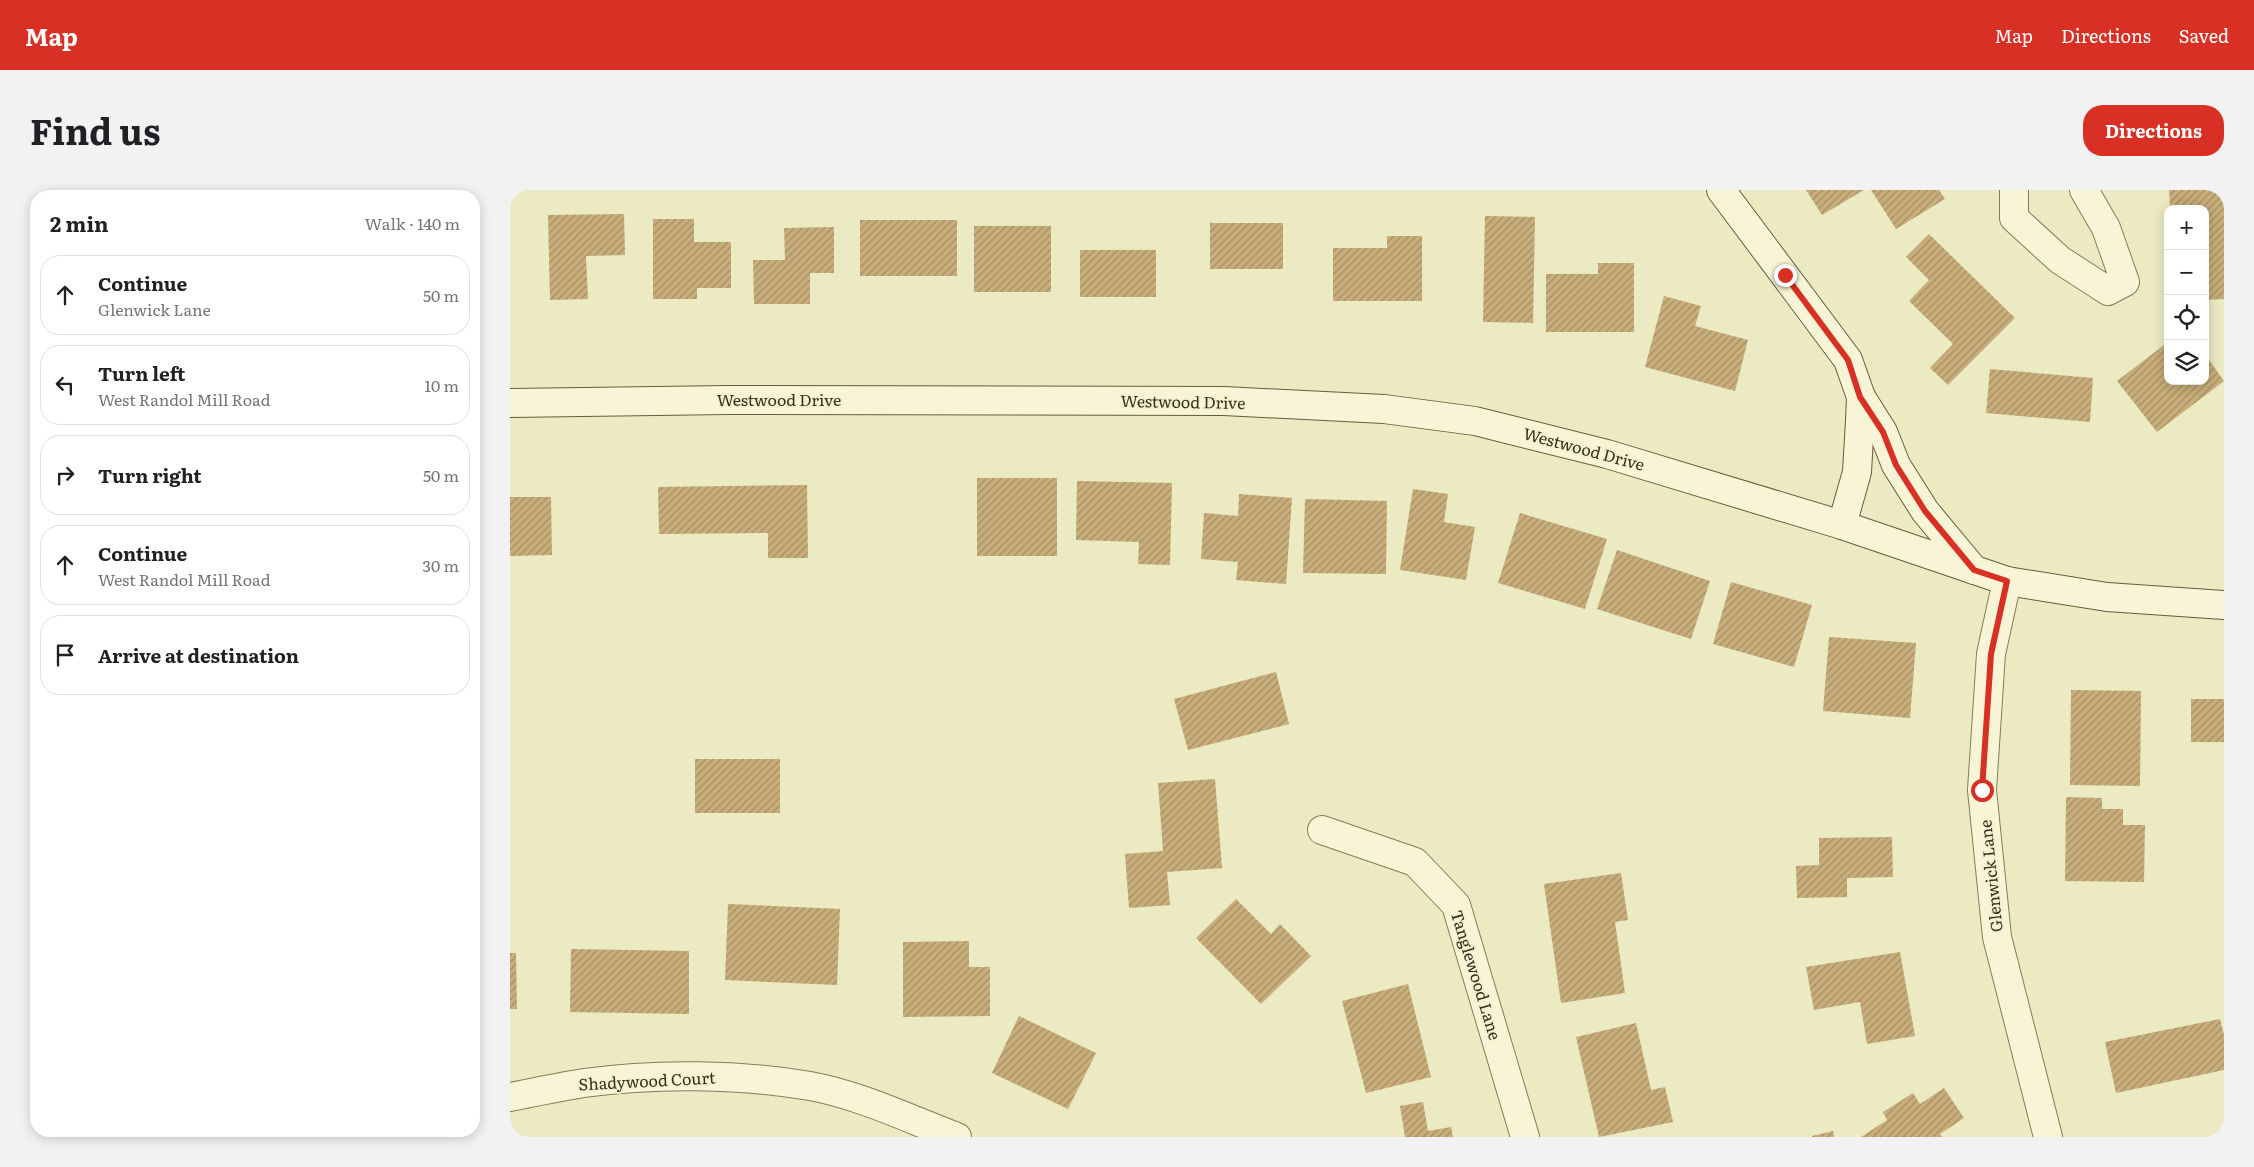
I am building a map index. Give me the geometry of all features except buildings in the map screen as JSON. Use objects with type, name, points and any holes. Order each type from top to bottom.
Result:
[{"type":"street","points":[[1721,190],[1848,360],[1860,397],[1883,432],[1896,465],[1925,511],[1974,570]]},
{"type":"street","points":[[2014,190],[2014,218],[2060,260],[2108,291],[2125,282],[2106,228],[2084,190]]},
{"type":"street","points":[[1842,524],[1857,472],[1860,397]]},
{"type":"street","name":"Westwood Drive","points":[[510,404],[728,400],[1204,401],[1384,409],[1475,421],[1607,454],[1842,524],[2007,581],[2107,597],[2224,605]]},
{"type":"street","name":"Glenwick Lane","points":[[2007,581],[1991,654],[1982,790],[1997,937],[2048,1137]]},
{"type":"street","name":"Tanglewood Lane","points":[[1322,830],[1415,862],[1456,905],[1525,1137]]},
{"type":"street","name":"Shadywood Court","points":[[510,1097],[586,1083],[686,1076],[744,1078],[812,1086],[859,1100],[957,1137]]},
{"type":"route","points":[[1785,275],[1848,360],[1860,397],[1883,432],[1896,465],[1925,511],[1974,570],[2007,581],[1991,654],[1982,790]]}]
